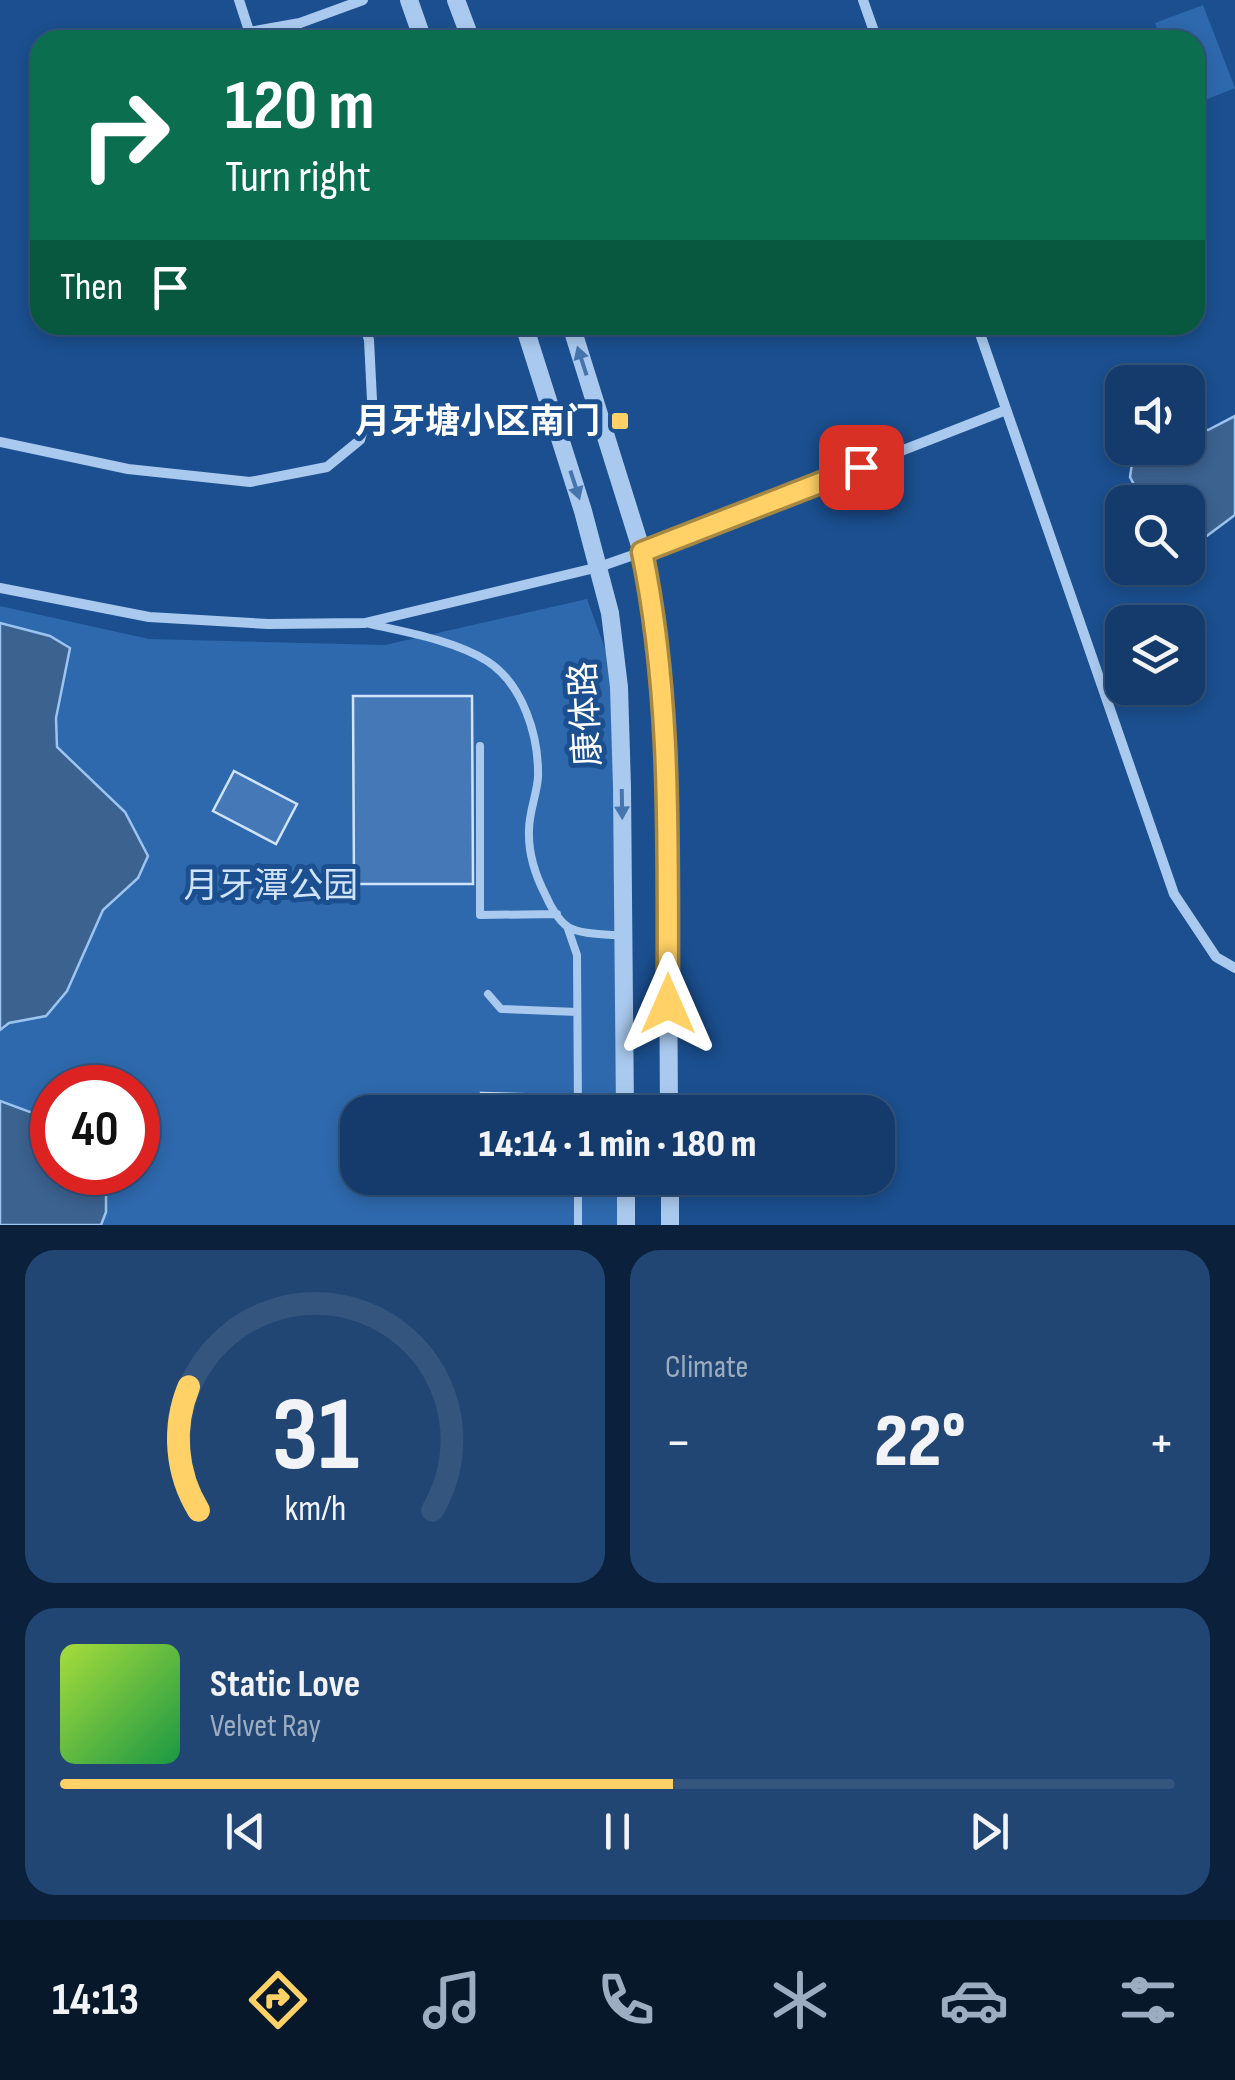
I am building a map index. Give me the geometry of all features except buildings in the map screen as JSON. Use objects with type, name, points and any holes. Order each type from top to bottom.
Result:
[{"type":"street","points":[[239,0],[249,30]]},
{"type":"street","points":[[276,30],[364,0]]},
{"type":"street","points":[[409,0],[420,30]]},
{"type":"street","points":[[456,0],[466,30]]},
{"type":"street","points":[[864,0],[874,30]]},
{"type":"street","points":[[0,442],[128,469],[250,482],[327,467],[360,440],[372,400],[368,335]]},
{"type":"street","name":"康体路","points":[[527,335],[610,614],[619,687],[625,1095]]},
{"type":"street","points":[[574,335],[642,552],[654,605],[663,684],[667,786],[669,1095]]},
{"type":"street","points":[[980,335],[1174,894],[1216,957],[1235,968]]},
{"type":"street","points":[[0,588],[149,617],[268,624],[366,623],[599,567],[1006,410]]},
{"type":"street","points":[[626,1195],[626,1225]]},
{"type":"street","points":[[670,1195],[670,1225]]},
{"type":"lane","points":[[366,623],[416,634],[488,662],[517,690],[537,753],[538,780],[528,829],[533,872],[568,926],[577,955],[578,1095]]},
{"type":"lane","points":[[480,746],[480,915],[557,914]]},
{"type":"lane","points":[[568,926],[624,936]]},
{"type":"lane","points":[[488,994],[500,1009],[577,1012]]},
{"type":"lane","points":[[578,1195],[578,1225]]},
{"type":"green space","points":[[1203,5],[1235,88],[1205,100],[1205,30],[1157,30],[1155,23]]},
{"type":"green space","name":"月牙潭公园","points":[[587,599],[619,687],[624,1095],[340,1095],[340,1195],[625,1195],[625,1225],[0,1225],[0,606],[149,639],[385,645]]},
{"type":"shaded area","points":[[1235,416],[1235,515],[1205,537],[1205,485],[1134,485],[1130,477],[1132,465],[1205,465],[1205,429]]},
{"type":"shaded area","points":[[0,623],[50,636],[70,648],[56,718],[57,747],[125,812],[148,856],[138,878],[103,910],[67,991],[46,1016],[9,1023],[0,1030]]},
{"type":"shaded area","points":[[0,1101],[30,1112],[30,1195],[106,1195],[106,1212],[101,1225],[0,1225]]},
{"type":"place","name":"月牙塘小区南门","points":[[620,421]]},
{"type":"route","points":[[668,1004],[663,684],[654,605],[642,552],[861,467]]}]
